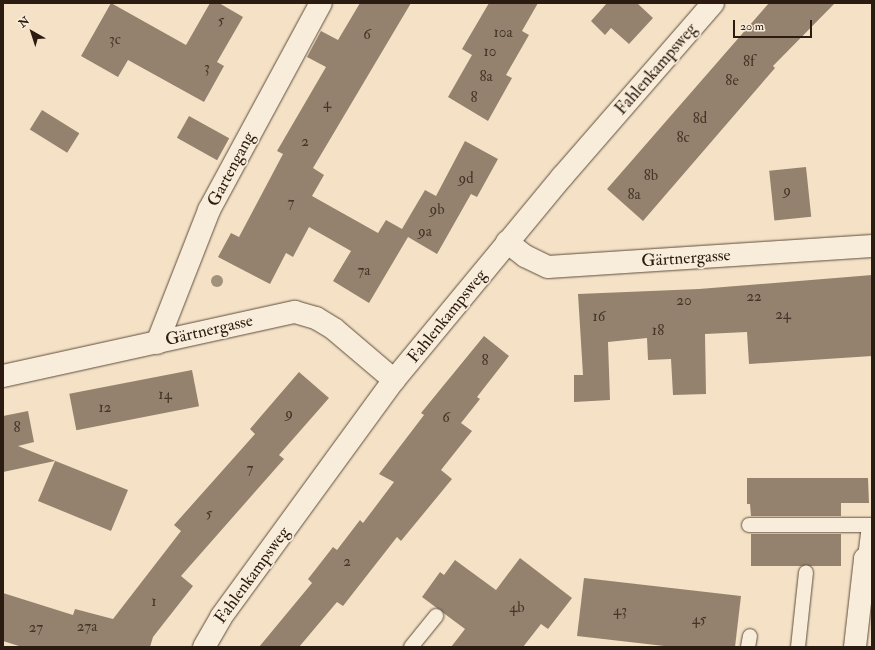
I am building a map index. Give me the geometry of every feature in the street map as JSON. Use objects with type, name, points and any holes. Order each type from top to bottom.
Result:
[{"type":"street","name":"Gartengang","points":[[157,343],[209,210],[321,3]]},
{"type":"street","name":"Fahlenkampsweg","points":[[204,647],[221,617],[394,380],[508,242],[713,3]]},
{"type":"street","name":"Gärtnergasse","points":[[508,242],[525,256],[548,267],[872,246]]},
{"type":"street","name":"Gärtnergasse","points":[[3,376],[295,312],[316,318],[334,329],[394,380]]},
{"type":"street","points":[[855,647],[869,559]]},
{"type":"lane","points":[[749,525],[869,525],[869,559]]},
{"type":"lane","points":[[798,647],[806,572]]},
{"type":"lane","points":[[411,647],[436,616]]},
{"type":"building","points":[[111,3],[186,45],[210,3],[219,3],[243,17],[217,62],[224,66],[204,102],[128,60],[118,77],[81,56]]},
{"type":"building","points":[[360,3],[411,3],[313,168],[324,175],[312,196],[378,233],[386,220],[402,229],[425,190],[436,196],[465,141],[498,159],[477,197],[471,194],[437,254],[408,237],[369,303],[333,281],[351,251],[309,227],[293,257],[286,253],[270,284],[218,257],[231,233],[239,237],[283,154],[277,151],[326,67],[307,57],[321,31],[338,40]]},
{"type":"building","points":[[489,3],[538,3],[522,31],[529,35],[506,75],[512,78],[488,121],[448,97],[472,55],[462,49]]},
{"type":"building","points":[[607,3],[637,3],[653,18],[629,44],[611,28],[605,35],[591,21]]},
{"type":"building","points":[[769,3],[835,3],[773,66],[775,68],[643,221],[607,189]]},
{"type":"building","points":[[42,110],[79,133],[67,153],[30,130]]},
{"type":"building","points":[[189,116],[229,138],[217,160],[177,138]]},
{"type":"building","points":[[806,167],[811,217],[774,221],[769,171]]},
{"type":"building","points":[[872,275],[872,356],[749,364],[747,332],[705,334],[706,394],[673,395],[671,359],[648,360],[647,338],[608,342],[610,400],[574,402],[574,375],[583,375],[578,294],[699,289]]},
{"type":"building","points":[[484,336],[509,356],[477,397],[480,399],[461,423],[472,431],[441,470],[452,479],[401,541],[397,537],[343,606],[337,602],[299,647],[259,647],[312,583],[308,579],[333,547],[337,550],[360,520],[363,523],[394,482],[379,474],[424,415],[421,413]]},
{"type":"building","points":[[192,370],[199,406],[76,430],[69,394]]},
{"type":"building","points":[[299,372],[329,398],[279,455],[284,459],[181,576],[193,586],[153,637],[150,647],[22,647],[3,641],[3,593],[73,615],[75,609],[113,619],[181,531],[174,525],[255,434],[250,429]]},
{"type":"building","points":[[28,411],[34,442],[18,446],[128,490],[111,531],[38,501],[55,461],[3,472],[3,416]]},
{"type":"building","points":[[747,478],[868,478],[869,503],[841,503],[841,516],[751,516],[750,504],[747,504]]},
{"type":"building","points":[[751,534],[841,534],[841,566],[751,566]]},
{"type":"building","points":[[520,558],[572,598],[548,629],[541,624],[523,647],[451,647],[465,629],[422,597],[440,572],[444,575],[455,560],[496,590]]},
{"type":"building","points":[[584,578],[741,596],[735,647],[673,647],[577,636]]}]
